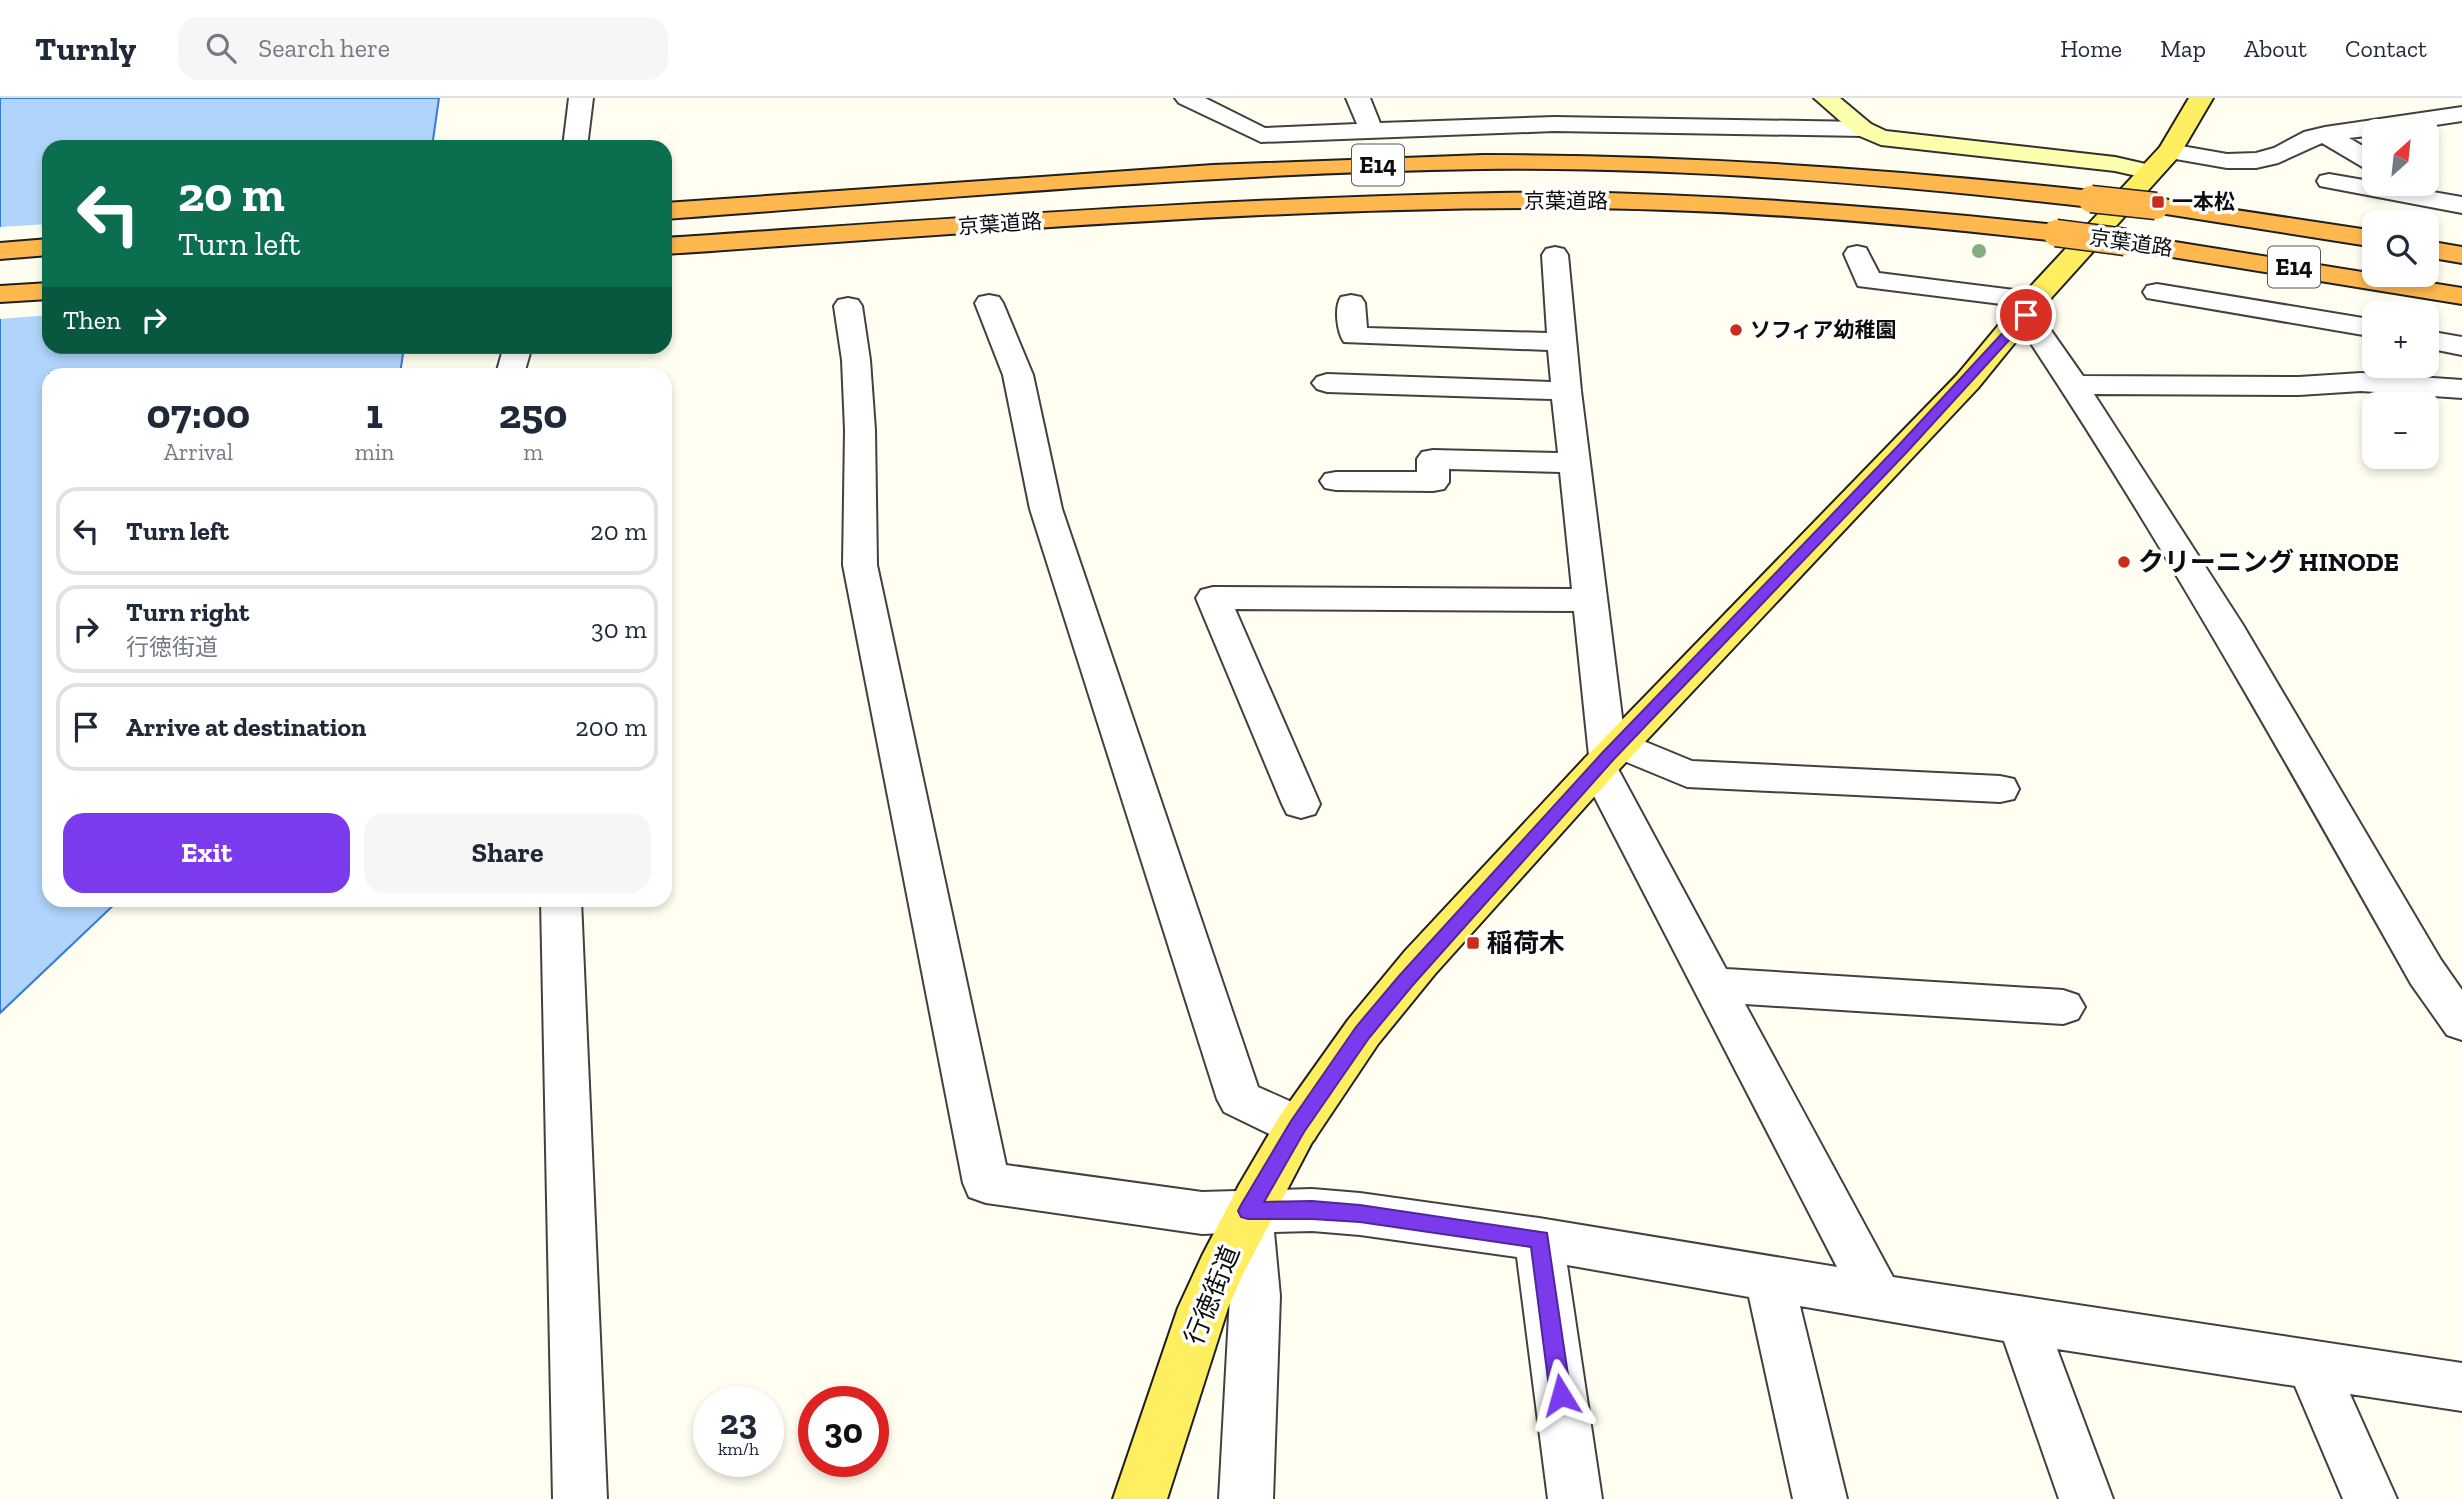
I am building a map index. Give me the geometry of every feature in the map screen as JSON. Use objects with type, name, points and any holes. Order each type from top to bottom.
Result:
[{"type":"highway","name":"京葉道路","points":[[672,211],[1236,172],[1398,164],[1677,165],[1949,182],[2091,198],[2159,176],[2223,215],[2362,237]]},
{"type":"highway","name":"京葉道路","points":[[672,246],[1245,208],[1560,200],[1697,203],[1827,211],[2056,233],[2462,296]]},
{"type":"highway","points":[[2223,215],[2362,227]]},
{"type":"highway","points":[[2439,236],[2462,239]]},
{"type":"highway","points":[[0,250],[42,247]]},
{"type":"highway","points":[[2439,251],[2462,255]]},
{"type":"highway","points":[[0,294],[42,291]]},
{"type":"main road","name":"行徳街道","points":[[1140,1499],[1203,1308],[1248,1211],[1298,1126],[1363,1032],[1609,756],[1910,440],[2031,307],[2159,176],[2201,98]]},
{"type":"street","points":[[576,140],[581,98]]},
{"type":"street","points":[[1187,98],[1261,135],[1554,124],[1863,130]]},
{"type":"street","points":[[1358,98],[1372,132]]},
{"type":"street","points":[[1545,98],[1554,124]]},
{"type":"street","points":[[1826,98],[1863,130],[1881,138],[1905,143],[2115,163],[2159,176],[2211,160],[2260,159],[2283,153],[2312,137],[2325,134],[2450,115],[2462,130]]},
{"type":"street","points":[[2325,134],[2362,156]]},
{"type":"street","points":[[2329,181],[2362,185]]},
{"type":"street","points":[[2428,196],[2462,205]]},
{"type":"street","points":[[1857,254],[1868,280],[2031,307],[2074,385],[2226,625],[2426,972],[2462,1023]]},
{"type":"street","points":[[1555,255],[1566,391],[1609,756],[1714,985],[1877,1296]]},
{"type":"street","points":[[2157,292],[2362,327]]},
{"type":"street","points":[[989,303],[1018,375],[1046,509],[1240,1099],[1298,1126]]},
{"type":"street","points":[[1350,303],[1354,336],[1562,342]]},
{"type":"street","points":[[848,306],[856,360],[859,418],[860,565],[986,1183],[1202,1213],[1312,1210],[1360,1214],[1539,1240],[2022,1321],[2462,1387]]},
{"type":"street","points":[[2439,341],[2462,346]]},
{"type":"street","points":[[2074,385],[2299,386],[2361,382],[2462,389]]},
{"type":"street","points":[[1328,383],[1566,391]]},
{"type":"street","points":[[1336,481],[1433,482],[1433,459],[1574,463]]},
{"type":"street","points":[[1301,804],[1213,598],[1590,600]]},
{"type":"street","points":[[1609,756],[1687,774],[2000,789]]},
{"type":"street","points":[[561,907],[580,1499]]},
{"type":"street","points":[[1714,985],[2063,1007]]},
{"type":"street","points":[[1246,1499],[1255,1297],[1248,1211]]},
{"type":"street","points":[[1539,1240],[1575,1499]]},
{"type":"street","points":[[1769,1278],[1820,1499]]},
{"type":"street","points":[[2022,1321],[2086,1499]]},
{"type":"street","points":[[2311,1364],[2370,1499]]},
{"type":"water","points":[[0,98],[439,98],[433,140],[42,140],[42,354],[403,354],[401,368],[42,368],[42,907],[112,907],[0,1013]]},
{"type":"pier","points":[[42,224],[42,316],[0,319],[0,227]]},
{"type":"place","name":"一本松","points":[[2158,202]]},
{"type":"place","name":"ソフィア幼稚園","points":[[1736,330]]},
{"type":"place","name":"クリーニング HINODE","points":[[2124,562]]},
{"type":"place","name":"稲荷木","points":[[1473,943]]},
{"type":"route","points":[[1561,1395],[1539,1240],[1360,1214],[1312,1210],[1248,1211],[1298,1126],[1363,1032],[1406,981],[1608,756],[1901,450],[2026,315]]}]
